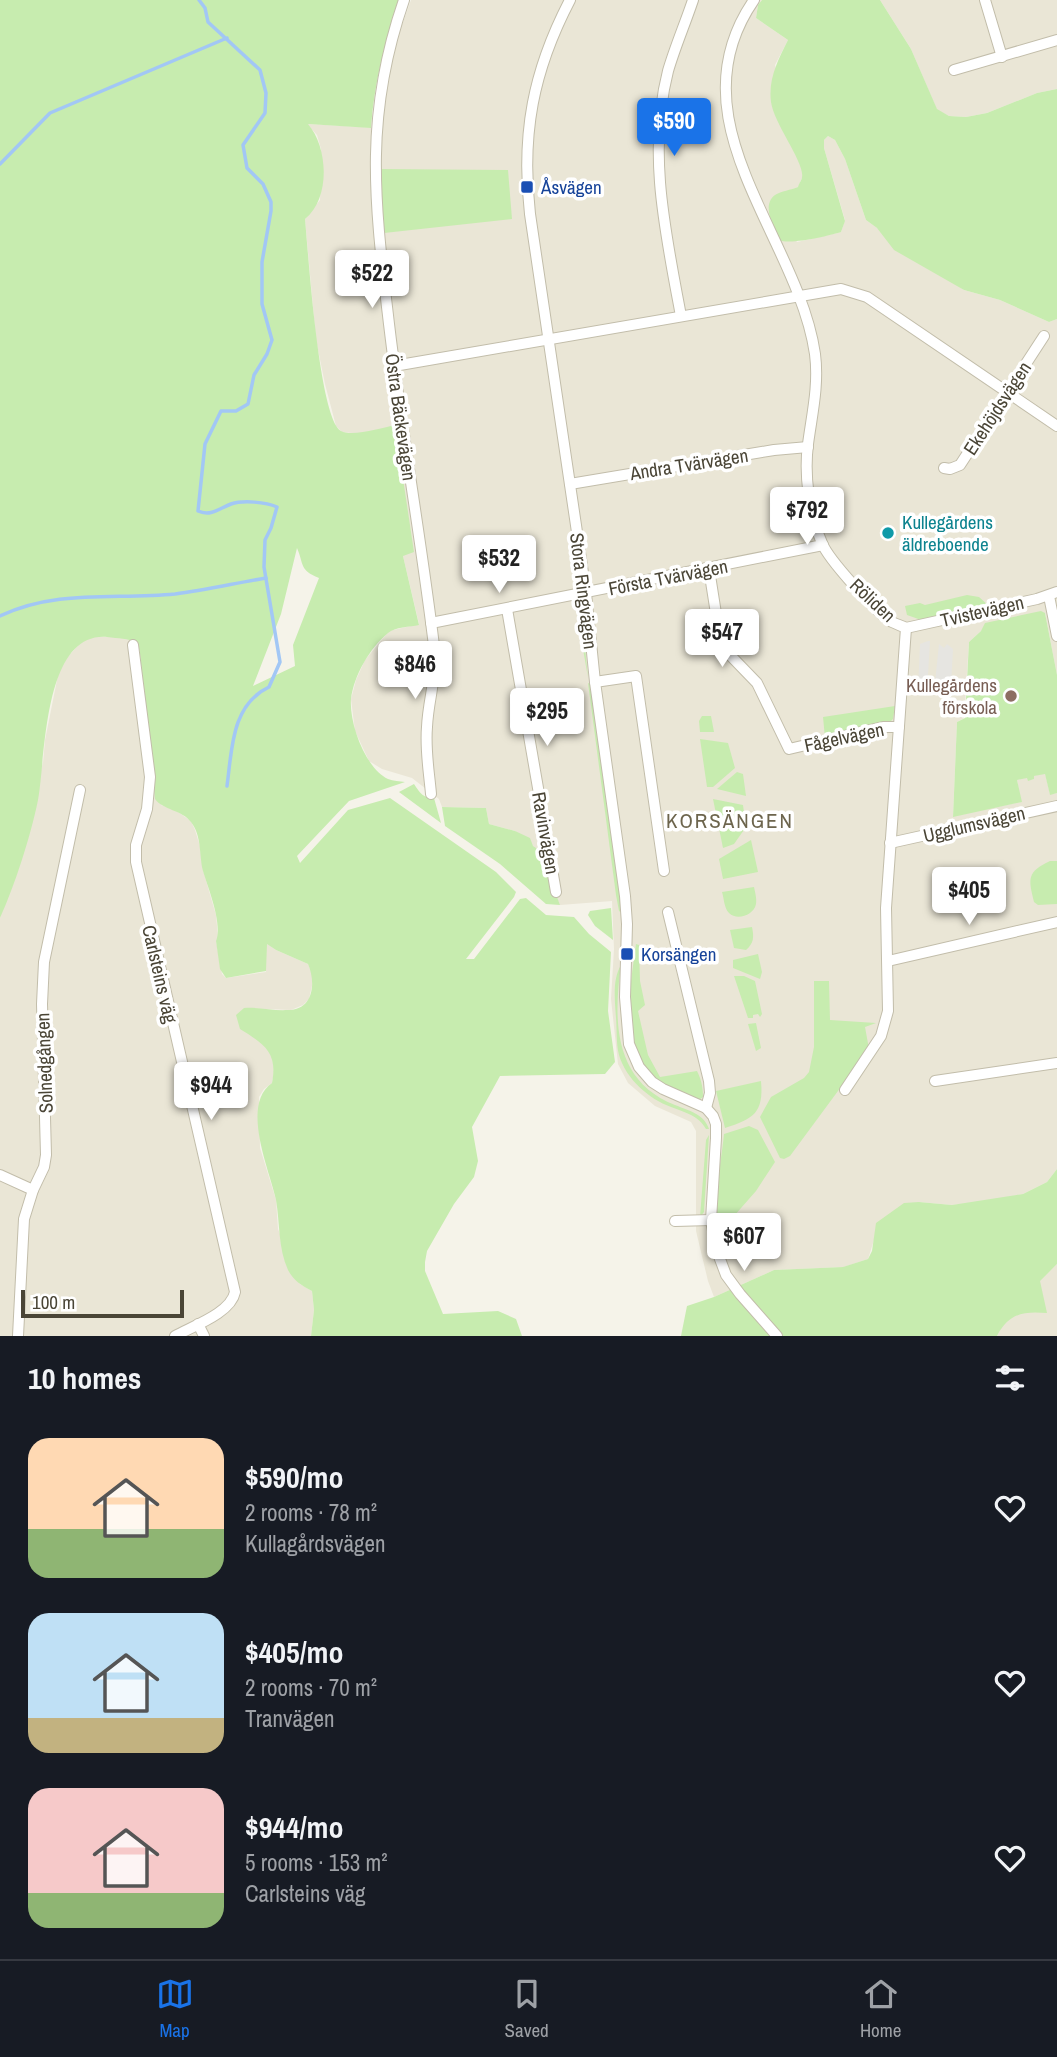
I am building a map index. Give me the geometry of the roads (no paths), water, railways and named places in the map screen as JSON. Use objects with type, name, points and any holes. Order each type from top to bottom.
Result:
[{"type":"street","name":"Östra Bäckevägen","points":[[404,0],[390,40],[380,86],[374,157],[378,230],[394,366],[435,667],[426,725],[426,759],[431,793]]},
{"type":"street","name":"Stora Ringvägen","points":[[570,0],[549,45],[534,90],[527,133],[528,200],[586,593],[595,682],[625,896],[625,1006],[629,1044],[639,1067],[652,1082],[706,1108]]},
{"type":"street","points":[[681,316],[660,196],[659,128],[668,71],[693,0]]},
{"type":"street","name":"Röliden","points":[[754,0],[735,37],[727,68],[729,120],[740,164],[799,295],[814,352],[815,397],[808,447],[807,480],[815,522],[822,545],[856,586],[890,621],[906,628],[886,908],[888,1011],[881,1036],[845,1090]]},
{"type":"street","points":[[985,0],[1002,57]]},
{"type":"street","points":[[954,70],[1057,40]]},
{"type":"street","points":[[394,366],[841,289],[867,297],[1057,426]]},
{"type":"street","name":"Ekehöjdsvägen","points":[[944,468],[960,465],[1044,336]]},
{"type":"street","name":"Andra Tvärvägen","points":[[569,484],[774,450],[808,447]]},
{"type":"street","name":"Första Tvärvägen","points":[[431,623],[822,545]]},
{"type":"street","name":"Fågelvägen","points":[[709,569],[720,639],[724,648],[757,683],[789,749],[883,727],[899,727]]},
{"type":"street","points":[[1053,594],[1057,636]]},
{"type":"street","name":"Tvistevägen","points":[[906,628],[1053,594]]},
{"type":"street","name":"Ravinvägen","points":[[507,609],[556,892]]},
{"type":"street","name":"Carlsteins väg","points":[[133,645],[150,777],[148,809],[136,845],[136,862],[153,946],[235,1292],[234,1299],[225,1308],[198,1324]]},
{"type":"street","points":[[595,682],[636,676],[663,872]]},
{"type":"street","name":"Solnedgången","points":[[18,1336],[24,1219],[46,1155],[42,1004],[44,962],[80,790]]},
{"type":"street","name":"Ugglumsvägen","points":[[890,843],[1057,806]]},
{"type":"street","points":[[668,912],[709,1081],[710,1093],[706,1108],[716,1124],[711,1220],[716,1251],[726,1275],[777,1336]]},
{"type":"street","points":[[888,961],[1057,922]]},
{"type":"street","points":[[935,1081],[1057,1063]]},
{"type":"street","points":[[0,1175],[33,1190]]},
{"type":"street","points":[[675,1221],[711,1220]]},
{"type":"street","points":[[175,1336],[198,1324],[204,1336]]},
{"type":"waterway","points":[[199,0],[205,8],[208,22],[260,70],[266,93],[265,113],[243,145],[247,168],[263,184],[271,202],[262,262],[262,304],[272,340],[254,375],[248,404],[236,411],[221,411],[205,444],[198,511],[211,512],[242,502],[277,507],[265,540],[264,567],[280,662],[269,687],[256,695],[240,717],[232,744],[227,786]]},
{"type":"waterway","points":[[0,164],[50,113],[227,38]]},
{"type":"waterway","points":[[0,616],[43,602],[86,597],[175,594],[266,578]]},
{"type":"place","name":"Åsvägen","points":[[527,187]]},
{"type":"place","name":"Kullegårdens äldreboende","points":[[888,533]]},
{"type":"place","name":"Kullegårdens förskola","points":[[1011,696]]},
{"type":"place","name":"Korsängen","points":[[627,954]]},
{"type":"district","name":"KORSÄNGEN","points":[[730,821]]}]
